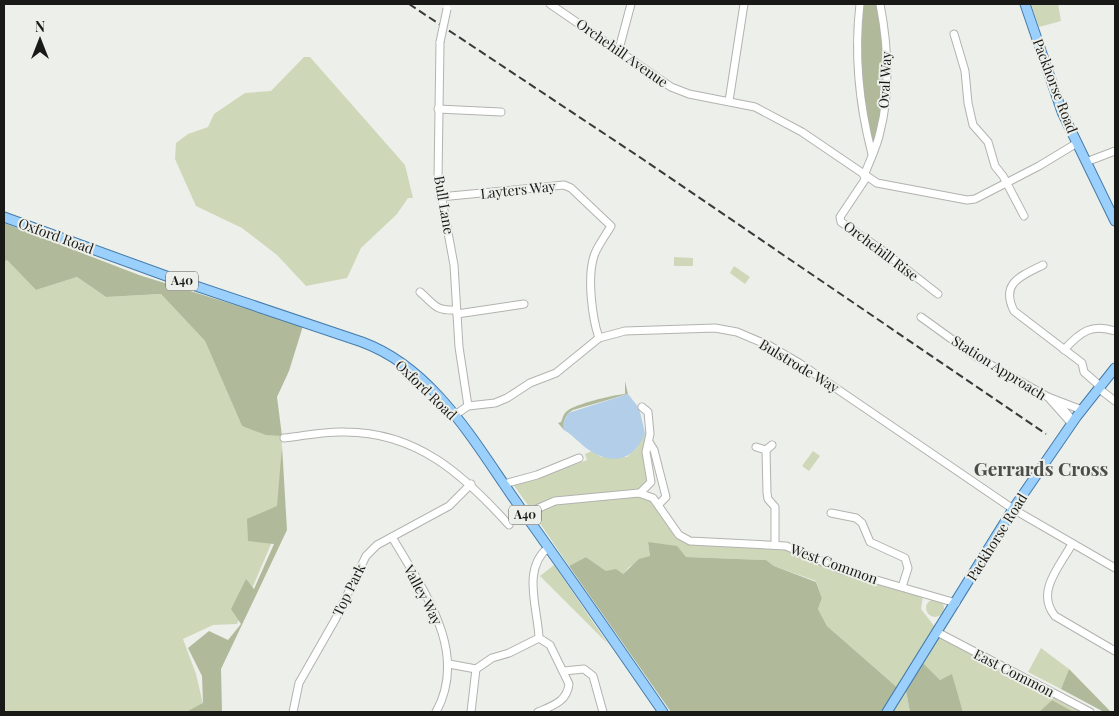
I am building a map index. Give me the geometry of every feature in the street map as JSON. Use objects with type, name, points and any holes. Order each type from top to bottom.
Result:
[{"type":"main road","name":"Packhorse Road","points":[[1025,4],[1062,112],[1115,220]]},
{"type":"main road","name":"Oxford Road","points":[[4,217],[169,277],[379,348],[421,381],[455,416],[482,450],[663,712]]},
{"type":"main road","name":"Packhorse Road","points":[[887,712],[1013,508],[1072,422],[1115,368]]},
{"type":"street","name":"Orchehill Avenue","points":[[550,4],[619,49],[671,87],[689,94],[755,107],[802,132],[865,177],[877,183],[967,200],[975,199],[1040,166],[1077,143]]},
{"type":"street","points":[[619,49],[631,4]]},
{"type":"street","points":[[729,101],[744,4]]},
{"type":"street","name":"Oval Way","points":[[860,4],[857,73],[864,124],[872,154]]},
{"type":"street","name":"Oval Way","points":[[865,177],[880,133],[887,81],[887,47],[880,4]]},
{"type":"street","name":"Bull Lane","points":[[447,7],[440,42],[438,109],[440,197],[454,265],[456,312],[468,406]]},
{"type":"street","points":[[954,34],[965,71],[968,103],[973,125],[988,142],[995,166],[1007,183],[1024,216]]},
{"type":"street","points":[[438,109],[501,112]]},
{"type":"street","points":[[1086,162],[1115,151]]},
{"type":"street","name":"Orchehill Rise","points":[[865,177],[840,217],[841,222],[883,251],[938,294]]},
{"type":"street","name":"Layters Way","points":[[440,197],[564,185],[571,188],[612,226],[594,254],[592,265],[592,312],[600,338]]},
{"type":"street","points":[[1043,265],[1014,281],[1010,293],[1010,302],[1014,311],[1082,364],[1084,372],[1115,401]]},
{"type":"street","points":[[420,292],[435,307],[443,311],[456,312],[524,304]]},
{"type":"street","name":"Station Approach","points":[[921,317],[975,356],[1048,397]]},
{"type":"street","points":[[1064,350],[1082,332],[1091,328],[1101,327],[1115,331]]},
{"type":"street","name":"Bulstrode Way","points":[[468,406],[495,403],[530,383],[556,373],[600,338],[625,330],[715,328],[737,332],[770,346],[799,363],[1013,508],[1115,568]]},
{"type":"street","points":[[1048,397],[1082,410]]},
{"type":"street","points":[[1048,397],[1063,407],[1072,422]]},
{"type":"street","points":[[455,416],[468,406]]},
{"type":"street","points":[[642,407],[648,412],[649,442],[646,452],[653,498]]},
{"type":"street","points":[[284,438],[344,432],[385,438],[442,460],[471,484],[509,525]]},
{"type":"street","points":[[649,442],[654,450],[666,497],[659,504]]},
{"type":"street","points":[[756,447],[769,448],[767,493],[775,507],[775,545]]},
{"type":"street","points":[[504,484],[537,476],[580,458]]},
{"type":"street","points":[[648,467],[657,465]]},
{"type":"street","points":[[640,493],[651,482],[661,478]]},
{"type":"street","name":"Top Park","points":[[293,712],[299,683],[335,620],[359,567],[377,545],[449,506],[471,484]]},
{"type":"street","name":"West Common","points":[[525,514],[555,500],[640,493],[653,498],[679,535],[690,541],[786,546],[842,570],[956,603]]},
{"type":"street","points":[[831,513],[856,518],[862,523],[870,542],[905,558],[908,568],[902,588]]},
{"type":"street","name":"Valley Way","points":[[392,537],[436,617],[442,632],[449,664],[445,692],[436,712]]},
{"type":"street","points":[[1072,544],[1046,590],[1049,609],[1055,616],[1115,651]]},
{"type":"street","points":[[538,712],[554,706],[564,698],[569,684],[550,646],[539,638],[537,613],[533,600],[534,576],[538,557],[550,547]]},
{"type":"street","name":"East Common","points":[[937,632],[1090,712]]},
{"type":"street","points":[[449,664],[476,669],[492,658],[509,653],[539,638]]},
{"type":"street","points":[[471,712],[476,669]]},
{"type":"street","points":[[564,671],[584,669],[593,676],[603,712]]},
{"type":"green space","points":[[863,4],[878,4],[882,35],[884,95],[879,130],[873,143],[862,93],[860,47]]},
{"type":"green space","points":[[1031,4],[1058,4],[1061,21],[1039,27]]},
{"type":"green space","points":[[304,57],[310,57],[405,165],[413,198],[408,198],[397,214],[361,248],[347,278],[306,286],[277,255],[242,228],[196,206],[175,159],[176,143],[188,134],[208,127],[214,114],[245,93],[271,91]]},
{"type":"green space","points":[[4,223],[139,275],[303,326],[289,371],[277,397],[282,436],[266,435],[242,426],[205,341],[161,294],[106,297],[77,277],[36,290],[7,260],[4,262]]},
{"type":"green space","points":[[674,257],[693,258],[693,266],[674,266]]},
{"type":"green space","points":[[7,260],[36,290],[77,277],[106,297],[161,294],[205,341],[242,426],[282,436],[280,523],[237,624],[213,625],[183,639],[196,674],[203,704],[186,712],[4,712],[4,262]]},
{"type":"green space","points":[[734,266],[750,277],[745,284],[730,273]]},
{"type":"green space","points":[[625,381],[628,394],[573,410],[565,418],[564,430],[558,423],[561,422],[566,412],[571,408],[594,400],[625,394]]},
{"type":"green space","points":[[645,433],[647,434],[648,480],[638,490],[530,508],[512,483],[539,478],[587,460],[585,454],[592,451],[601,457],[627,457],[636,449]]},
{"type":"green space","points":[[282,446],[287,530],[221,669],[222,712],[186,712],[203,703],[202,676],[188,648],[209,631],[228,640],[241,624],[231,609],[246,579],[254,589],[274,544],[248,541],[247,519],[277,506]]},
{"type":"green space","points":[[813,451],[820,456],[809,471],[802,466]]},
{"type":"green space","points":[[637,495],[651,500],[682,539],[784,548],[867,581],[923,596],[921,609],[935,627],[899,689],[827,626],[818,609],[822,598],[816,581],[774,566],[766,560],[686,557],[648,542],[650,556],[629,567],[623,574],[606,571],[586,557],[569,566],[535,516],[536,512],[556,503]]},
{"type":"green space","points":[[648,542],[677,546],[686,557],[766,560],[774,566],[816,582],[822,598],[818,609],[827,626],[899,689],[884,712],[671,712],[569,566],[586,557],[606,571],[616,569],[623,574],[639,559],[650,556]]},
{"type":"green space","points":[[554,565],[608,644],[540,576]]},
{"type":"green space","points":[[935,599],[941,602],[944,608],[941,614],[935,617],[929,614],[926,608],[929,602]]},
{"type":"green space","points":[[938,638],[1086,712],[1074,712],[1052,700],[1039,712],[963,712],[952,675],[940,680],[923,663]]},
{"type":"green space","points":[[1041,648],[1069,669],[1061,689],[1028,672]]},
{"type":"green space","points":[[923,663],[940,680],[952,674],[963,712],[910,712],[906,691]]},
{"type":"green space","points":[[1069,669],[1111,712],[1104,712],[1061,689]]},
{"type":"green space","points":[[906,691],[910,712],[892,712]]},
{"type":"green space","points":[[1052,700],[1074,712],[1039,712]]},
{"type":"water","points":[[628,394],[639,408],[645,433],[635,450],[628,455],[613,459],[597,455],[564,430],[563,423],[568,413]]},
{"type":"railway","points":[[409,4],[644,160],[1046,434]]},
{"type":"district","name":"Gerrards Cross","points":[[1041,469]]}]
